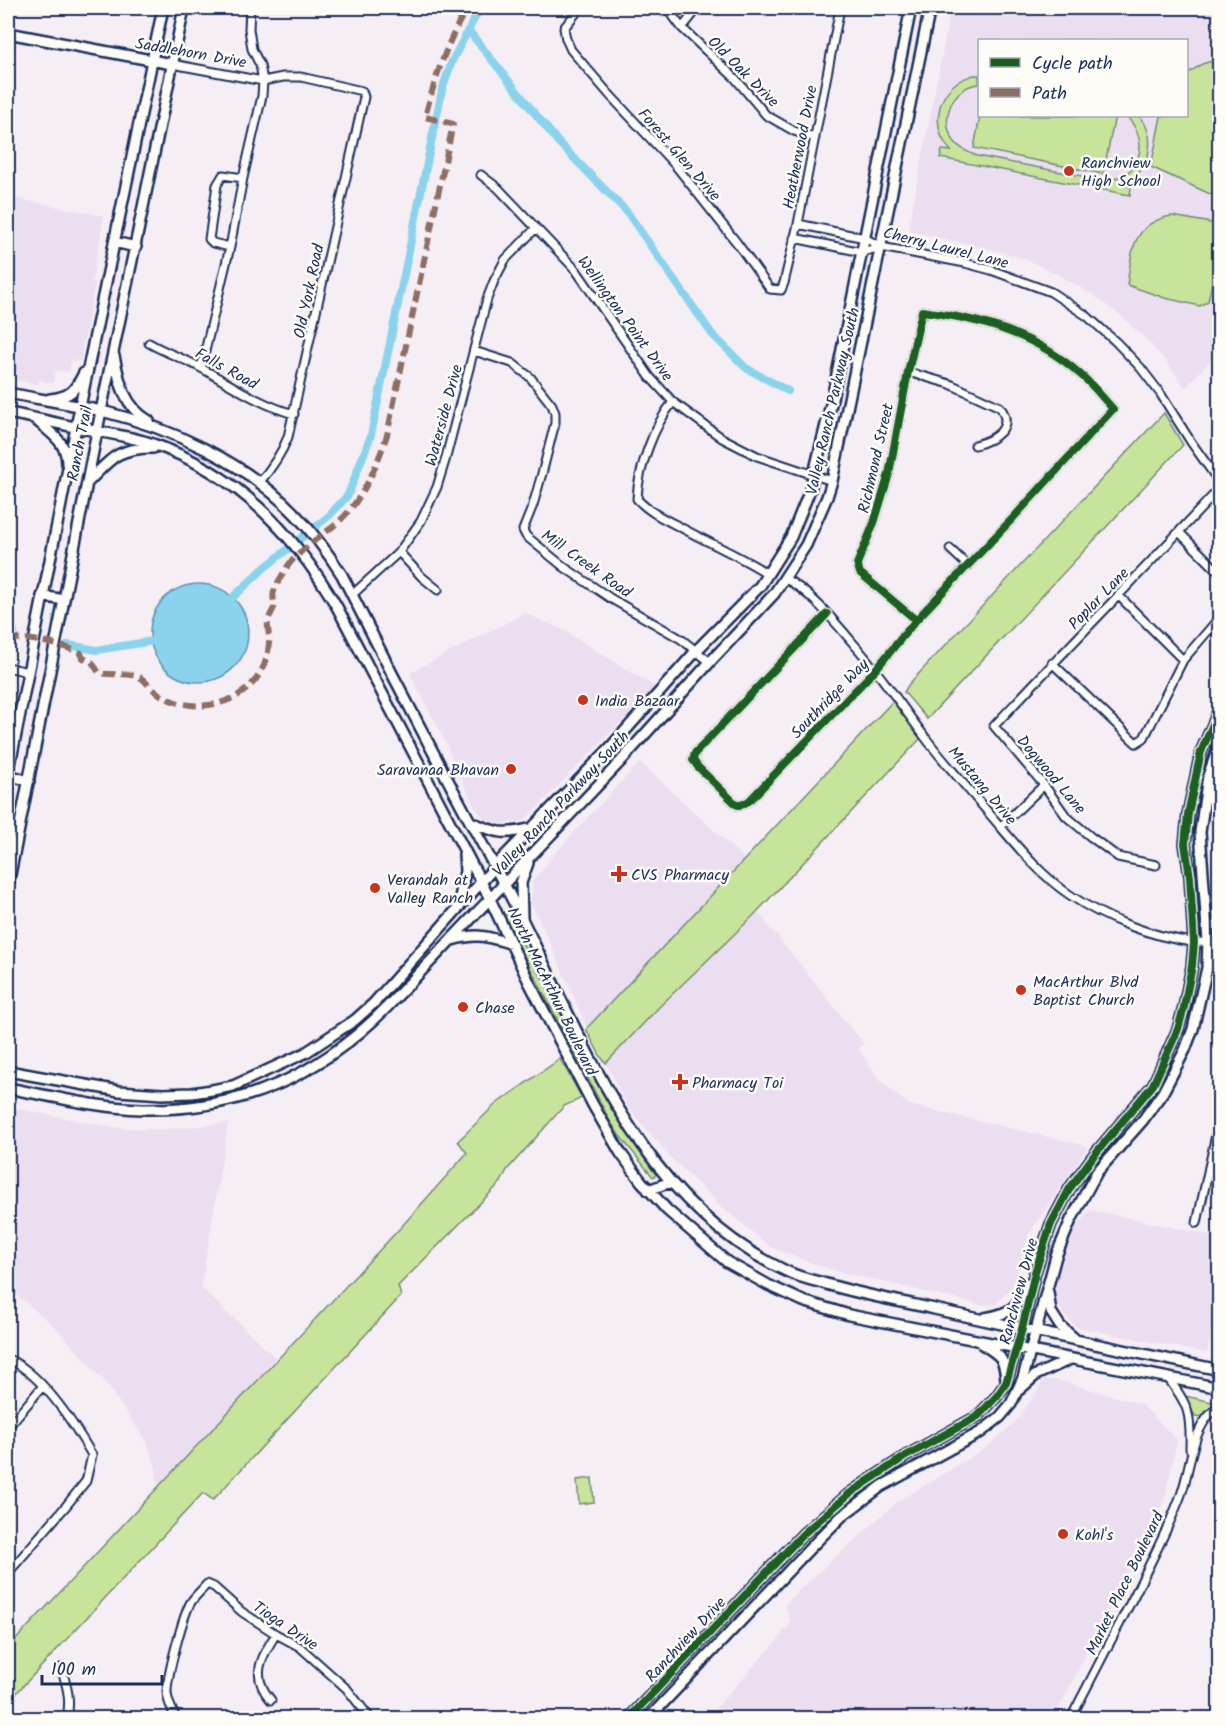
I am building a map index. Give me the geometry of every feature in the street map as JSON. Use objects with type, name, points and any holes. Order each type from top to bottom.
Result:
[{"type":"main road","name":"Ranch Trail","points":[[8,775],[80,407],[163,8]]},
{"type":"main road","name":"Ranch Trail","points":[[8,885],[101,411],[184,8]]},
{"type":"main road","name":"Valley Ranch Parkway South","points":[[8,1071],[119,1091],[162,1094],[192,1093],[233,1086],[305,1053],[332,1036],[375,1003],[494,867],[760,586],[791,537],[814,476],[831,404],[911,8]]},
{"type":"main road","name":"Valley Ranch Parkway South","points":[[8,1088],[118,1106],[179,1109],[255,1094],[291,1079],[315,1065],[378,1017],[621,761],[774,594],[807,545],[832,481],[930,8]]},
{"type":"main road","name":"Saddlehorn Drive","points":[[8,33],[172,64]]},
{"type":"main road","points":[[900,60],[918,64]]},
{"type":"main road","points":[[114,242],[136,247]]},
{"type":"main road","points":[[114,351],[119,381],[128,401],[144,418],[169,432]]},
{"type":"main road","points":[[42,400],[58,399],[76,390],[89,363]]},
{"type":"main road","name":"North MacArthur Boulevard","points":[[8,393],[101,411],[169,432],[216,454],[259,483],[294,512],[329,556],[352,595],[504,884],[614,1101],[641,1144],[671,1182],[726,1235],[786,1271],[856,1293],[1220,1370]]},
{"type":"main road","name":"North MacArthur Boulevard","points":[[8,413],[148,442],[162,447],[200,464],[222,478],[264,511],[280,527],[312,566],[372,671],[482,883],[530,982],[620,1152],[659,1202],[727,1262],[803,1301],[849,1315],[1220,1388]]},
{"type":"main road","points":[[33,418],[57,436],[63,445],[67,458],[67,478]]},
{"type":"main road","points":[[87,483],[110,459],[124,451],[142,447],[162,447]]},
{"type":"main road","points":[[42,596],[64,600]]},
{"type":"main road","points":[[392,713],[410,706]]},
{"type":"main road","name":"Ranchview Drive","points":[[629,1719],[803,1534],[868,1481],[906,1456],[978,1416],[1006,1383],[1050,1224],[1070,1188],[1095,1154],[1153,1085],[1178,1029],[1192,966],[1194,943],[1185,844],[1190,797],[1200,752],[1220,708]]},
{"type":"main road","points":[[1208,733],[1220,738]]},
{"type":"main road","name":"Ranchview Drive","points":[[649,1719],[823,1534],[850,1509],[882,1486],[991,1425],[1011,1404],[1018,1391],[1031,1351],[1047,1286],[1064,1234],[1091,1181],[1163,1092],[1185,1050],[1192,1029],[1207,968],[1208,942],[1200,832],[1208,776],[1220,743]]},
{"type":"main road","points":[[609,748],[621,761]]},
{"type":"main road","points":[[8,775],[28,781]]},
{"type":"main road","points":[[471,822],[497,833],[533,828]]},
{"type":"main road","points":[[460,906],[465,871],[464,849]]},
{"type":"main road","points":[[523,922],[521,883],[529,858]]},
{"type":"main road","points":[[450,941],[473,935],[484,935],[512,944]]},
{"type":"main road","points":[[332,1036],[339,1048]]},
{"type":"main road","points":[[162,1094],[162,1108]]},
{"type":"main road","points":[[1114,1132],[1125,1141]]},
{"type":"main road","points":[[648,1190],[671,1182]]},
{"type":"main road","points":[[659,1202],[671,1182]]},
{"type":"main road","points":[[979,1319],[1002,1315],[1018,1304],[1035,1272]]},
{"type":"main road","points":[[1047,1286],[1051,1312],[1060,1326],[1077,1341]]},
{"type":"main road","points":[[975,1339],[996,1352],[1004,1363],[1006,1383]]},
{"type":"main road","points":[[1018,1391],[1036,1375],[1071,1359]]},
{"type":"main road","points":[[815,1524],[823,1534]]},
{"type":"main road","points":[[803,1534],[813,1545]]},
{"type":"street","points":[[201,368],[230,247],[263,81],[260,64],[252,49],[250,8]]},
{"type":"street","name":"Forest Glen Drive","points":[[580,8],[564,28],[571,50],[676,166],[770,289],[781,290]]},
{"type":"street","name":"Old Oak Drive","points":[[667,8],[682,28],[735,78],[766,115],[794,131],[814,138]]},
{"type":"street","points":[[682,28],[698,8]]},
{"type":"street","name":"Heatherwood Drive","points":[[781,290],[798,224],[840,8]]},
{"type":"street","name":"Saddlehorn Drive","points":[[172,64],[263,81],[283,77],[301,77],[362,91],[364,97]]},
{"type":"street","name":"Old York Road","points":[[259,483],[271,470],[288,437],[364,97]]},
{"type":"street","points":[[230,247],[213,243],[209,239],[217,185],[224,175],[243,178]]},
{"type":"street","name":"Wellington Point Drive","points":[[481,175],[498,188],[576,270],[650,377],[673,402],[722,438],[757,456],[832,481]]},
{"type":"street","name":"Cherry Laurel Lane","points":[[798,224],[865,238],[881,247],[965,263],[1051,292],[1087,316],[1140,367],[1220,483]]},
{"type":"street","name":"Waterside Drive","points":[[352,595],[399,552],[421,521],[446,461],[487,299],[494,281],[505,260],[536,228]]},
{"type":"street","points":[[826,244],[828,230]]},
{"type":"street","points":[[794,238],[862,252],[881,247]]},
{"type":"street","name":"Richmond Street","points":[[916,620],[860,573],[857,564],[874,523],[889,474],[922,311],[974,319],[1027,338],[1052,352],[1082,375],[1113,409]]},
{"type":"street","name":"Falls Road","points":[[148,343],[201,368],[261,403],[294,414]]},
{"type":"street","name":"Mill Creek Road","points":[[474,351],[512,363],[530,377],[552,405],[555,413],[555,423],[543,470],[523,530],[526,536],[564,567],[601,592],[681,639],[710,662]]},
{"type":"street","points":[[908,372],[950,384],[1000,406],[1005,414],[1005,423],[998,435],[989,442],[975,445]]},
{"type":"street","points":[[673,402],[663,413],[655,430],[642,470],[637,499],[647,509],[768,574]]},
{"type":"street","name":"Southridge Way","points":[[827,614],[695,753],[693,760],[698,767],[734,803],[741,806],[745,804],[876,669],[916,620],[1113,409]]},
{"type":"street","name":"Poplar Lane","points":[[994,726],[1220,488]]},
{"type":"street","points":[[1179,532],[1220,573]]},
{"type":"street","points":[[950,549],[968,566]]},
{"type":"street","points":[[399,552],[422,577],[438,590]]},
{"type":"street","name":"Mustang Drive","points":[[784,578],[795,583],[827,614],[876,669],[929,742],[1000,827],[1051,881],[1094,910],[1143,931],[1194,943],[1220,941]]},
{"type":"street","points":[[1119,596],[1183,660]]},
{"type":"street","points":[[1052,663],[1136,743],[1144,738],[1183,660],[1220,617]]},
{"type":"street","points":[[8,667],[27,672]]},
{"type":"street","name":"Dogwood Lane","points":[[994,726],[1044,785],[1066,816],[1118,857],[1156,865]]},
{"type":"street","points":[[1000,827],[1044,785]]},
{"type":"street","points":[[1197,1223],[1220,1116]]},
{"type":"street","points":[[8,1359],[19,1365],[42,1387],[73,1423],[92,1455],[86,1480],[8,1573]]},
{"type":"street","name":"Market Place Boulevard","points":[[1071,1719],[1166,1531],[1185,1482],[1190,1455],[1191,1424],[1185,1402],[1167,1377]]},
{"type":"street","points":[[8,1427],[42,1387]]},
{"type":"street","name":"Market Place Boulevard","points":[[1190,1455],[1204,1420],[1220,1406]]},
{"type":"street","name":"Tioga Drive","points":[[176,1719],[167,1694],[168,1681],[185,1613],[207,1584],[214,1587],[242,1611],[300,1647],[347,1689],[370,1719]]},
{"type":"street","points":[[271,1700],[260,1683],[260,1669],[264,1653],[276,1634]]},
{"type":"street","points":[[61,1668],[69,1693],[67,1719]]},
{"type":"shaded area","name":"Ranchview High School","points":[[951,8],[1219,8],[1219,351],[1185,388],[1150,343],[1092,294],[1025,259],[991,249],[912,232],[909,226]]},
{"type":"shaded area","points":[[8,197],[104,216],[92,281],[95,282],[80,361],[71,360],[69,372],[55,370],[53,383],[39,380],[38,384],[8,379]]},
{"type":"shaded area","points":[[525,613],[563,630],[655,687],[524,821],[501,824],[485,820],[474,806],[442,735],[410,673]]},
{"type":"shaded area","points":[[640,762],[745,859],[587,1028],[531,903],[533,880]]},
{"type":"shaded area","points":[[757,911],[863,1043],[858,1048],[879,1080],[909,1105],[1088,1146],[1028,1235],[1014,1285],[996,1304],[981,1305],[829,1269],[772,1248],[724,1209],[671,1158],[627,1106],[606,1063],[661,1005]]},
{"type":"shaded area","points":[[8,1107],[111,1127],[170,1129],[228,1123],[201,1288],[278,1360],[158,1486],[156,1468],[147,1442],[107,1385],[52,1324],[8,1288]]},
{"type":"shaded area","points":[[1090,1210],[1219,1237],[1219,1296],[1207,1353],[1077,1327],[1064,1315],[1055,1298],[1056,1281],[1071,1234]]},
{"type":"shaded area","points":[[1044,1380],[1058,1380],[1141,1404],[1177,1440],[1164,1501],[1054,1718],[707,1718],[776,1642],[791,1622],[785,1605],[800,1589],[897,1502],[989,1446],[1020,1417]]},
{"type":"green space","points":[[1220,59],[1219,198],[1151,167],[1161,117],[1188,117],[1188,73],[1202,64]]},
{"type":"green space","points":[[978,75],[978,84],[970,86],[955,97],[948,114],[949,132],[956,144],[977,156],[1103,180],[1116,178],[1126,174],[1138,157],[1139,137],[1127,117],[1140,117],[1149,134],[1150,144],[1145,163],[1132,179],[1123,185],[1131,187],[1130,195],[940,158],[942,150],[951,151],[941,134],[938,116],[940,107],[949,90],[962,79]]},
{"type":"green space","points":[[980,117],[1115,117],[1103,174],[974,148]]},
{"type":"green space","points":[[1172,216],[1217,224],[1216,265],[1208,301],[1200,306],[1165,298],[1127,285],[1133,251],[1139,236],[1153,222]]},
{"type":"green space","points":[[1164,413],[1183,445],[927,719],[904,692],[909,684]]},
{"type":"green space","points":[[893,701],[921,738],[752,917],[661,1005],[606,1063],[587,1028]]},
{"type":"green space","points":[[507,913],[537,971],[555,995],[623,1127],[656,1175],[653,1177],[610,1121],[503,915]]},
{"type":"green space","points":[[560,1059],[582,1098],[564,1106],[507,1170],[501,1182],[398,1286],[401,1296],[213,1500],[203,1493],[8,1702],[8,1648],[402,1226],[467,1153],[458,1141],[496,1104]]},
{"type":"green space","points":[[1185,1396],[1217,1404],[1206,1411],[1202,1417],[1195,1416]]},
{"type":"green space","points":[[592,1478],[594,1502],[579,1504],[577,1480]]},
{"type":"water","points":[[199,584],[218,588],[234,598],[244,614],[248,633],[244,652],[234,668],[218,678],[199,682],[180,678],[164,668],[154,652],[150,633],[154,614],[164,598],[180,588]]},
{"type":"waterway","points":[[226,604],[263,569],[330,515],[348,495],[371,435],[442,90],[452,61],[480,8]]},
{"type":"waterway","points":[[468,30],[558,142],[627,212],[712,334],[746,368],[788,391]]},
{"type":"waterway","points":[[8,629],[14,632]]},
{"type":"waterway","points":[[68,645],[97,650],[159,640]]},
{"type":"marked path","points":[[8,640],[34,640],[74,650],[92,662],[99,673],[139,677],[165,697],[193,705],[224,702],[250,686],[259,674],[266,660],[269,640],[268,621],[274,608],[273,593],[279,581],[288,565],[345,516],[353,506],[373,472],[387,435],[453,124],[425,117],[442,61],[467,8]]},
{"type":"cycle path","points":[[827,614],[695,753],[693,760],[698,767],[737,805],[749,801],[876,669],[916,620],[1113,409],[1090,383],[1064,361],[1026,339],[986,324],[922,311],[889,474],[874,523],[857,564],[860,573],[916,620]]},
{"type":"cycle path","points":[[629,1718],[803,1534],[849,1494],[868,1481],[906,1456],[978,1416],[1006,1383],[1022,1329],[1035,1272],[1051,1224],[1070,1188],[1095,1154],[1153,1085],[1178,1029],[1192,966],[1194,943],[1190,877],[1185,844],[1188,814],[1201,752],[1220,708]]},
{"type":"place","name":"Ranchview High School","points":[[1069,171]]},
{"type":"place","name":"India Bazaar","points":[[583,700]]},
{"type":"place","name":"Saravanaa Bhavan","points":[[511,769]]},
{"type":"place","name":"CVS Pharmacy","points":[[619,874]]},
{"type":"place","name":"Verandah at Valley Ranch","points":[[375,888]]},
{"type":"place","name":"MacArthur Blvd Baptist Church","points":[[1021,990]]},
{"type":"place","name":"Chase","points":[[463,1007]]},
{"type":"place","name":"Pharmacy Toi","points":[[680,1082]]},
{"type":"place","name":"Kohl's","points":[[1063,1534]]}]
